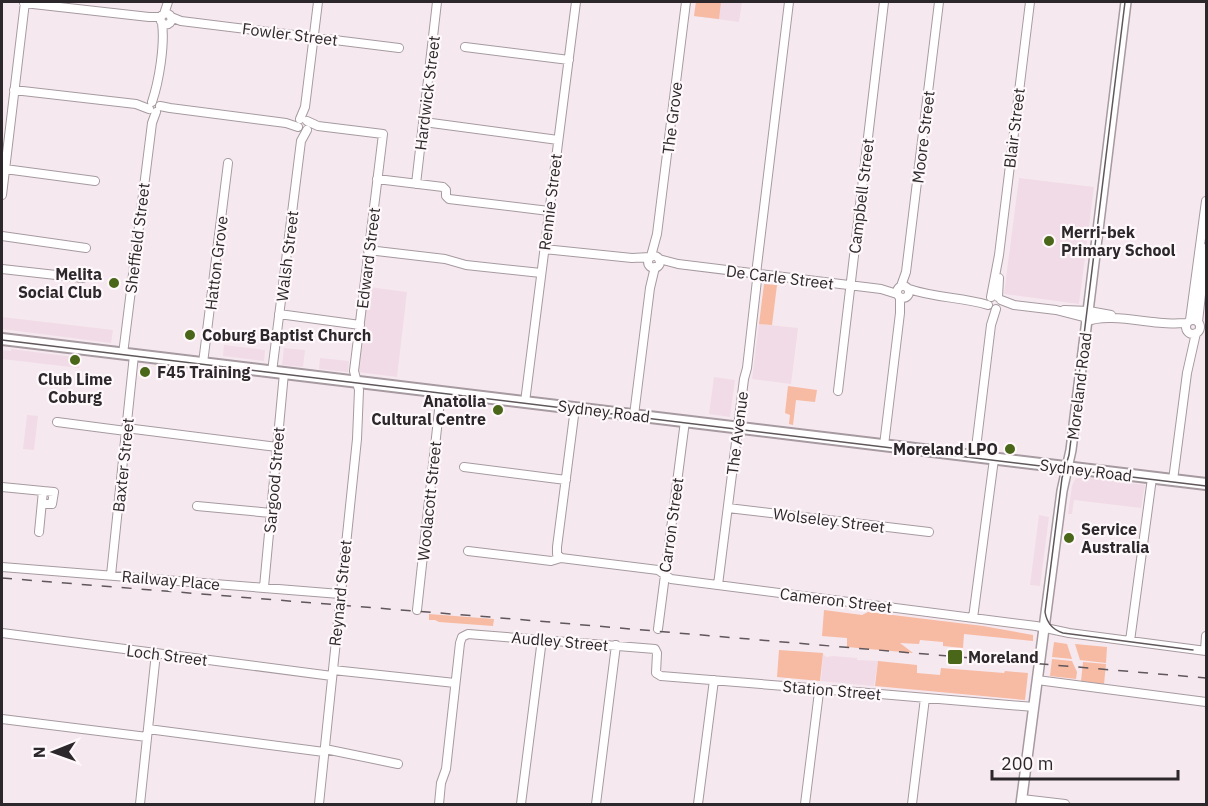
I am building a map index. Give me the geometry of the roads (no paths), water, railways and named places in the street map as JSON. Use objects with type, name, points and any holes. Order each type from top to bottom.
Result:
[{"type":"highway","name":"Sydney Road","points":[[2,339],[1206,484]]},
{"type":"main road","name":"Moreland Road","points":[[1021,802],[1063,484],[1071,450],[1126,2]]},
{"type":"street","name":"Fowler Street","points":[[25,2],[399,48]]},
{"type":"street","points":[[2,195],[25,2]]},
{"type":"street","name":"Walsh Street","points":[[272,372],[318,2]]},
{"type":"street","name":"Hardwick Street","points":[[416,184],[437,2]]},
{"type":"street","name":"Rennie Street","points":[[525,402],[576,2]]},
{"type":"street","name":"The Grove","points":[[633,415],[686,2]]},
{"type":"street","name":"The Avenue","points":[[718,585],[789,2]]},
{"type":"street","name":"Campbell Street","points":[[838,391],[884,2]]},
{"type":"street","name":"Moore Street","points":[[884,445],[939,2]]},
{"type":"street","name":"Blair Street","points":[[975,456],[1000,270],[999,255],[1030,2]]},
{"type":"street","points":[[166,19],[167,3]]},
{"type":"street","name":"Sheffield Street","points":[[128,354],[152,123],[166,19]]},
{"type":"street","points":[[465,48],[569,60]]},
{"type":"street","points":[[14,90],[303,124]]},
{"type":"street","points":[[424,122],[558,140]]},
{"type":"street","name":"Edward Street","points":[[303,124],[383,134],[354,371],[357,382]]},
{"type":"street","name":"Hatton Grove","points":[[203,363],[228,163]]},
{"type":"street","points":[[5,169],[95,181]]},
{"type":"street","points":[[377,179],[444,188],[449,199],[549,211]]},
{"type":"street","points":[[1196,327],[1206,201]]},
{"type":"street","points":[[2,236],[86,248]]},
{"type":"street","points":[[1173,480],[1206,248]]},
{"type":"street","name":"De Carle Street","points":[[544,249],[678,264],[757,277],[850,285],[1056,310],[1087,317],[1090,320],[1127,319],[1196,327]]},
{"type":"street","points":[[368,250],[445,259],[466,265],[541,273]]},
{"type":"street","points":[[2,269],[83,278]]},
{"type":"street","points":[[279,314],[360,325]]},
{"type":"street","name":"Baxter Street","points":[[111,575],[126,429],[128,354]]},
{"type":"street","name":"Sargood Street","points":[[264,587],[284,373]]},
{"type":"street","name":"Reynard Street","points":[[318,804],[357,439],[359,390],[357,382]]},
{"type":"street","name":"Woolacott Street","points":[[417,610],[441,392]]},
{"type":"street","points":[[561,558],[557,551],[575,408]]},
{"type":"street","name":"Carron Street","points":[[658,629],[685,421]]},
{"type":"street","points":[[57,422],[277,447]]},
{"type":"street","points":[[973,618],[994,459]]},
{"type":"street","points":[[464,467],[566,480]]},
{"type":"street","points":[[1130,641],[1152,478]]},
{"type":"street","points":[[2,487],[43,491],[39,532]]},
{"type":"street","points":[[197,506],[271,513]]},
{"type":"street","name":"Wolseley Street","points":[[728,508],[929,532]]},
{"type":"street","name":"Cameron Street","points":[[468,551],[551,561],[561,558],[658,570],[671,579],[1206,650]]},
{"type":"street","name":"Railway Place","points":[[2,567],[340,594]]},
{"type":"street","name":"Loch Street","points":[[2,633],[332,673],[455,683]]},
{"type":"street","name":"Audley Street","points":[[455,683],[460,643],[463,635],[471,633],[656,649]]},
{"type":"street","points":[[1206,636],[1206,650]]},
{"type":"street","points":[[521,804],[542,639]]},
{"type":"street","points":[[596,804],[616,645]]},
{"type":"street","name":"Station Street","points":[[656,649],[656,673],[659,675],[809,688],[819,692],[833,690],[1034,706]]},
{"type":"street","points":[[140,804],[156,653]]},
{"type":"street","points":[[698,804],[714,680]]},
{"type":"street","points":[[1037,680],[1206,702]]},
{"type":"street","points":[[440,804],[455,683]]},
{"type":"street","points":[[805,804],[819,692]]},
{"type":"street","points":[[912,804],[925,698]]},
{"type":"street","points":[[2,719],[324,750],[398,764]]},
{"type":"street","points":[[1021,802],[1065,804]]},
{"type":"tram line","points":[[1125,2],[1069,455],[1062,478],[1045,612],[1051,626],[1063,633],[1193,650]]},
{"type":"tram line","points":[[2,340],[1206,486]]},
{"type":"railway","points":[[2,578],[1206,678]]},
{"type":"place","name":"Merri-bek Primary School","points":[[1049,241]]},
{"type":"place","name":"Melita Social Club","points":[[114,283]]},
{"type":"place","name":"Coburg Baptist Church","points":[[190,335]]},
{"type":"place","name":"Club Lime Coburg","points":[[75,360]]},
{"type":"place","name":"F45 Training","points":[[145,372]]},
{"type":"place","name":"Anatolia Cultural Centre","points":[[498,410]]},
{"type":"place","name":"Moreland LPO","points":[[1010,449]]},
{"type":"place","name":"Service Australia","points":[[1069,538]]},
{"type":"place","name":"Moreland","points":[[955,657]]}]
